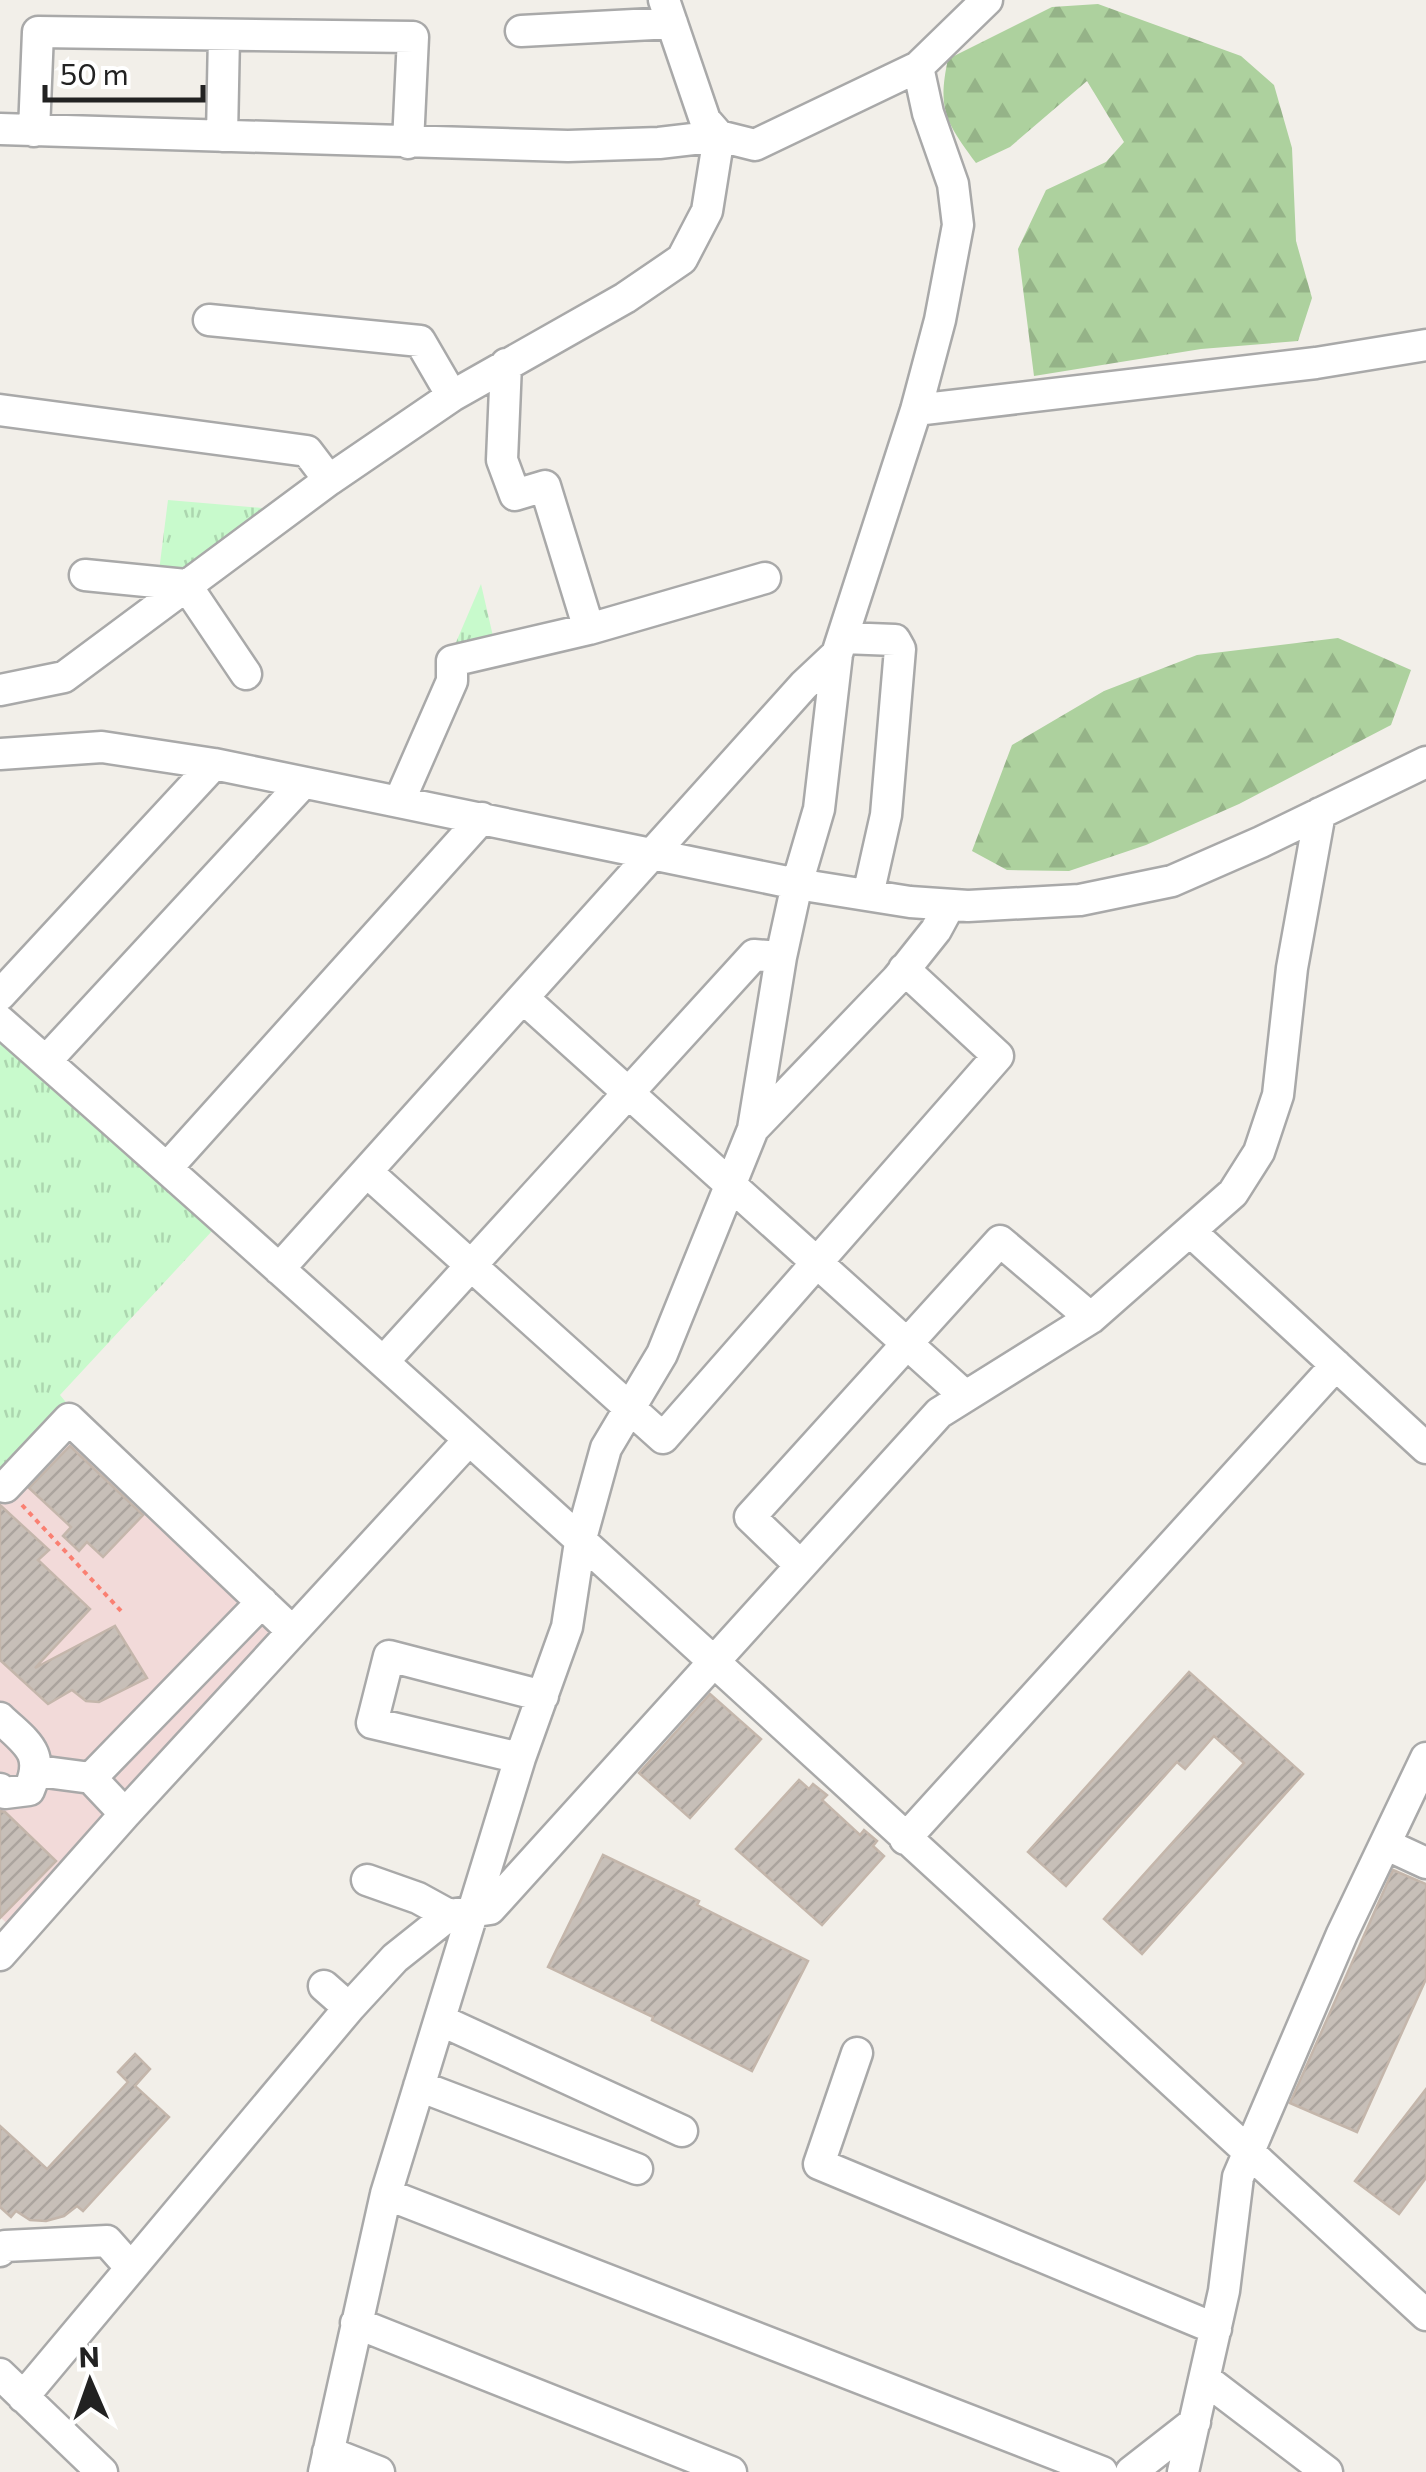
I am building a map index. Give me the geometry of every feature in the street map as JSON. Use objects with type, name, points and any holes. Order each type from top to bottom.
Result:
[{"type":"street","points":[[0,129],[568,146],[719,136],[755,145],[918,67],[987,0]]},
{"type":"street","points":[[521,31],[668,12],[705,120],[719,136]]},
{"type":"street","points":[[34,131],[38,32],[413,37],[408,142]]},
{"type":"street","points":[[222,136],[224,36]]},
{"type":"street","points":[[379,2472],[326,2462],[386,2194],[440,2020],[461,1914],[567,1627],[580,1542],[606,1448],[662,1354],[753,1129],[781,957],[819,809],[840,646],[916,410],[940,320],[958,225],[953,184],[928,113],[918,67]]},
{"type":"street","points":[[0,690],[64,678],[330,480],[452,396],[625,298],[682,259],[707,211],[719,136]]},
{"type":"street","points":[[208,320],[420,341],[452,396]]},
{"type":"street","points":[[916,410],[1316,363],[1426,345]]},
{"type":"street","points":[[506,364],[502,460],[515,494],[544,486],[589,629]]},
{"type":"street","points":[[0,410],[306,451],[330,480]]},
{"type":"street","points":[[85,575],[186,585]]},
{"type":"street","points":[[399,802],[452,681],[452,661],[589,629],[766,578]]},
{"type":"street","points":[[186,585],[246,674]]},
{"type":"street","points":[[279,1269],[840,646],[895,640],[900,648],[886,815],[868,895]]},
{"type":"street","points":[[0,754],[102,747],[214,764],[797,884],[949,906],[1080,900],[1172,881],[1426,762]]},
{"type":"street","points":[[0,995],[214,764]]},
{"type":"street","points":[[46,1061],[303,783]]},
{"type":"street","points":[[23,2397],[395,1958],[461,1914],[490,1909],[939,1413],[1090,1318],[1233,1193],[1259,1152],[1278,1094],[1292,968],[1320,813]]},
{"type":"street","points":[[167,1168],[482,818]]},
{"type":"street","points":[[753,1129],[904,970],[936,930],[949,906]]},
{"type":"street","points":[[383,1362],[754,955],[781,957]]},
{"type":"street","points":[[366,1172],[663,1438],[998,1056],[904,970]]},
{"type":"street","points":[[522,998],[964,1394]]},
{"type":"street","points":[[0,1021],[714,1659],[1426,2316]]},
{"type":"street","points":[[1191,1232],[1426,1448]]},
{"type":"street","points":[[800,1566],[750,1518],[1000,1241],[1090,1318]]},
{"type":"street","points":[[905,1839],[1336,1365]]},
{"type":"street","points":[[2,1487],[69,1419],[292,1631]]},
{"type":"street","points":[[0,1956],[468,1441]]},
{"type":"street","points":[[91,1778],[262,1602]]},
{"type":"street","points":[[520,1758],[372,1723],[388,1656],[542,1696]]},
{"type":"street","points":[[0,1718],[32,1748],[38,1771],[29,1790],[6,1793],[0,1789]]},
{"type":"street","points":[[1183,2472],[1224,2291],[1238,2178],[1342,1934],[1426,1758]]},
{"type":"street","points":[[38,1771],[91,1778],[125,1814]]},
{"type":"street","points":[[1385,1844],[1426,1863]]},
{"type":"street","points":[[366,1880],[461,1914]]},
{"type":"street","points":[[324,1986],[349,2008]]},
{"type":"street","points":[[440,2020],[682,2130]]},
{"type":"street","points":[[857,2053],[819,2164],[1216,2329]]},
{"type":"street","points":[[419,2086],[638,2168]]},
{"type":"street","points":[[386,2194],[1102,2472]]},
{"type":"street","points":[[0,2251],[5,2246],[107,2241],[131,2268]]},
{"type":"street","points":[[356,2323],[731,2472]]},
{"type":"street","points":[[0,2374],[102,2472]]},
{"type":"street","points":[[1205,2380],[1327,2472]]},
{"type":"street","points":[[1132,2472],[1195,2422]]},
{"type":"street","points":[[1195,2422],[1202,2472]]},
{"type":"path","points":[[2,1487],[122,1612]]},
{"type":"shaded area","points":[[69,1406],[293,1615],[14,1930],[0,1917],[0,1471]]},
{"type":"green space","points":[[1098,4],[1241,56],[1274,85],[1292,148],[1296,241],[1312,298],[1298,341],[1201,349],[1034,376],[1018,249],[1046,190],[1106,162],[1124,142],[1087,81],[1010,147],[976,163],[947,115],[945,76],[948,59],[1052,7]]},
{"type":"green space","points":[[168,500],[274,509],[186,572],[159,571]]},
{"type":"green space","points":[[481,584],[495,645],[451,654]]},
{"type":"green space","points":[[1338,638],[1411,670],[1391,725],[1239,804],[1146,845],[1069,871],[1007,870],[972,851],[1012,745],[1104,691],[1197,655]]},
{"type":"green space","points":[[0,1040],[212,1231],[60,1395],[69,1406],[0,1471]]},
{"type":"building","points":[[70,1446],[143,1515],[103,1557],[87,1542],[79,1551],[63,1536],[71,1527],[29,1488]]},
{"type":"building","points":[[0,1505],[49,1550],[38,1560],[90,1609],[35,1668],[115,1626],[147,1678],[99,1702],[86,1701],[72,1690],[48,1704],[0,1660]]},
{"type":"building","points":[[1189,1672],[1303,1774],[1142,1954],[1104,1919],[1244,1763],[1214,1736],[1185,1769],[1177,1762],[1066,1886],[1028,1852]]},
{"type":"building","points":[[710,1694],[761,1739],[690,1818],[639,1773]]},
{"type":"building","points":[[799,1780],[809,1789],[813,1784],[827,1795],[822,1800],[860,1835],[864,1830],[877,1841],[873,1846],[884,1856],[822,1925],[736,1849]]},
{"type":"building","points":[[0,1811],[56,1861],[0,1918]]},
{"type":"building","points":[[603,1855],[699,1901],[697,1905],[808,1961],[752,2071],[652,2020],[653,2017],[548,1967]]},
{"type":"building","points":[[1393,1870],[1426,1884],[1426,1979],[1357,2132],[1290,2103]]},
{"type":"building","points":[[135,2054],[150,2069],[135,2086],[169,2117],[83,2211],[77,2206],[64,2216],[46,2221],[30,2220],[16,2211],[11,2217],[0,2207],[0,2126],[47,2169],[128,2082],[118,2072]]},
{"type":"building","points":[[1426,2089],[1426,2178],[1399,2214],[1355,2181]]}]
